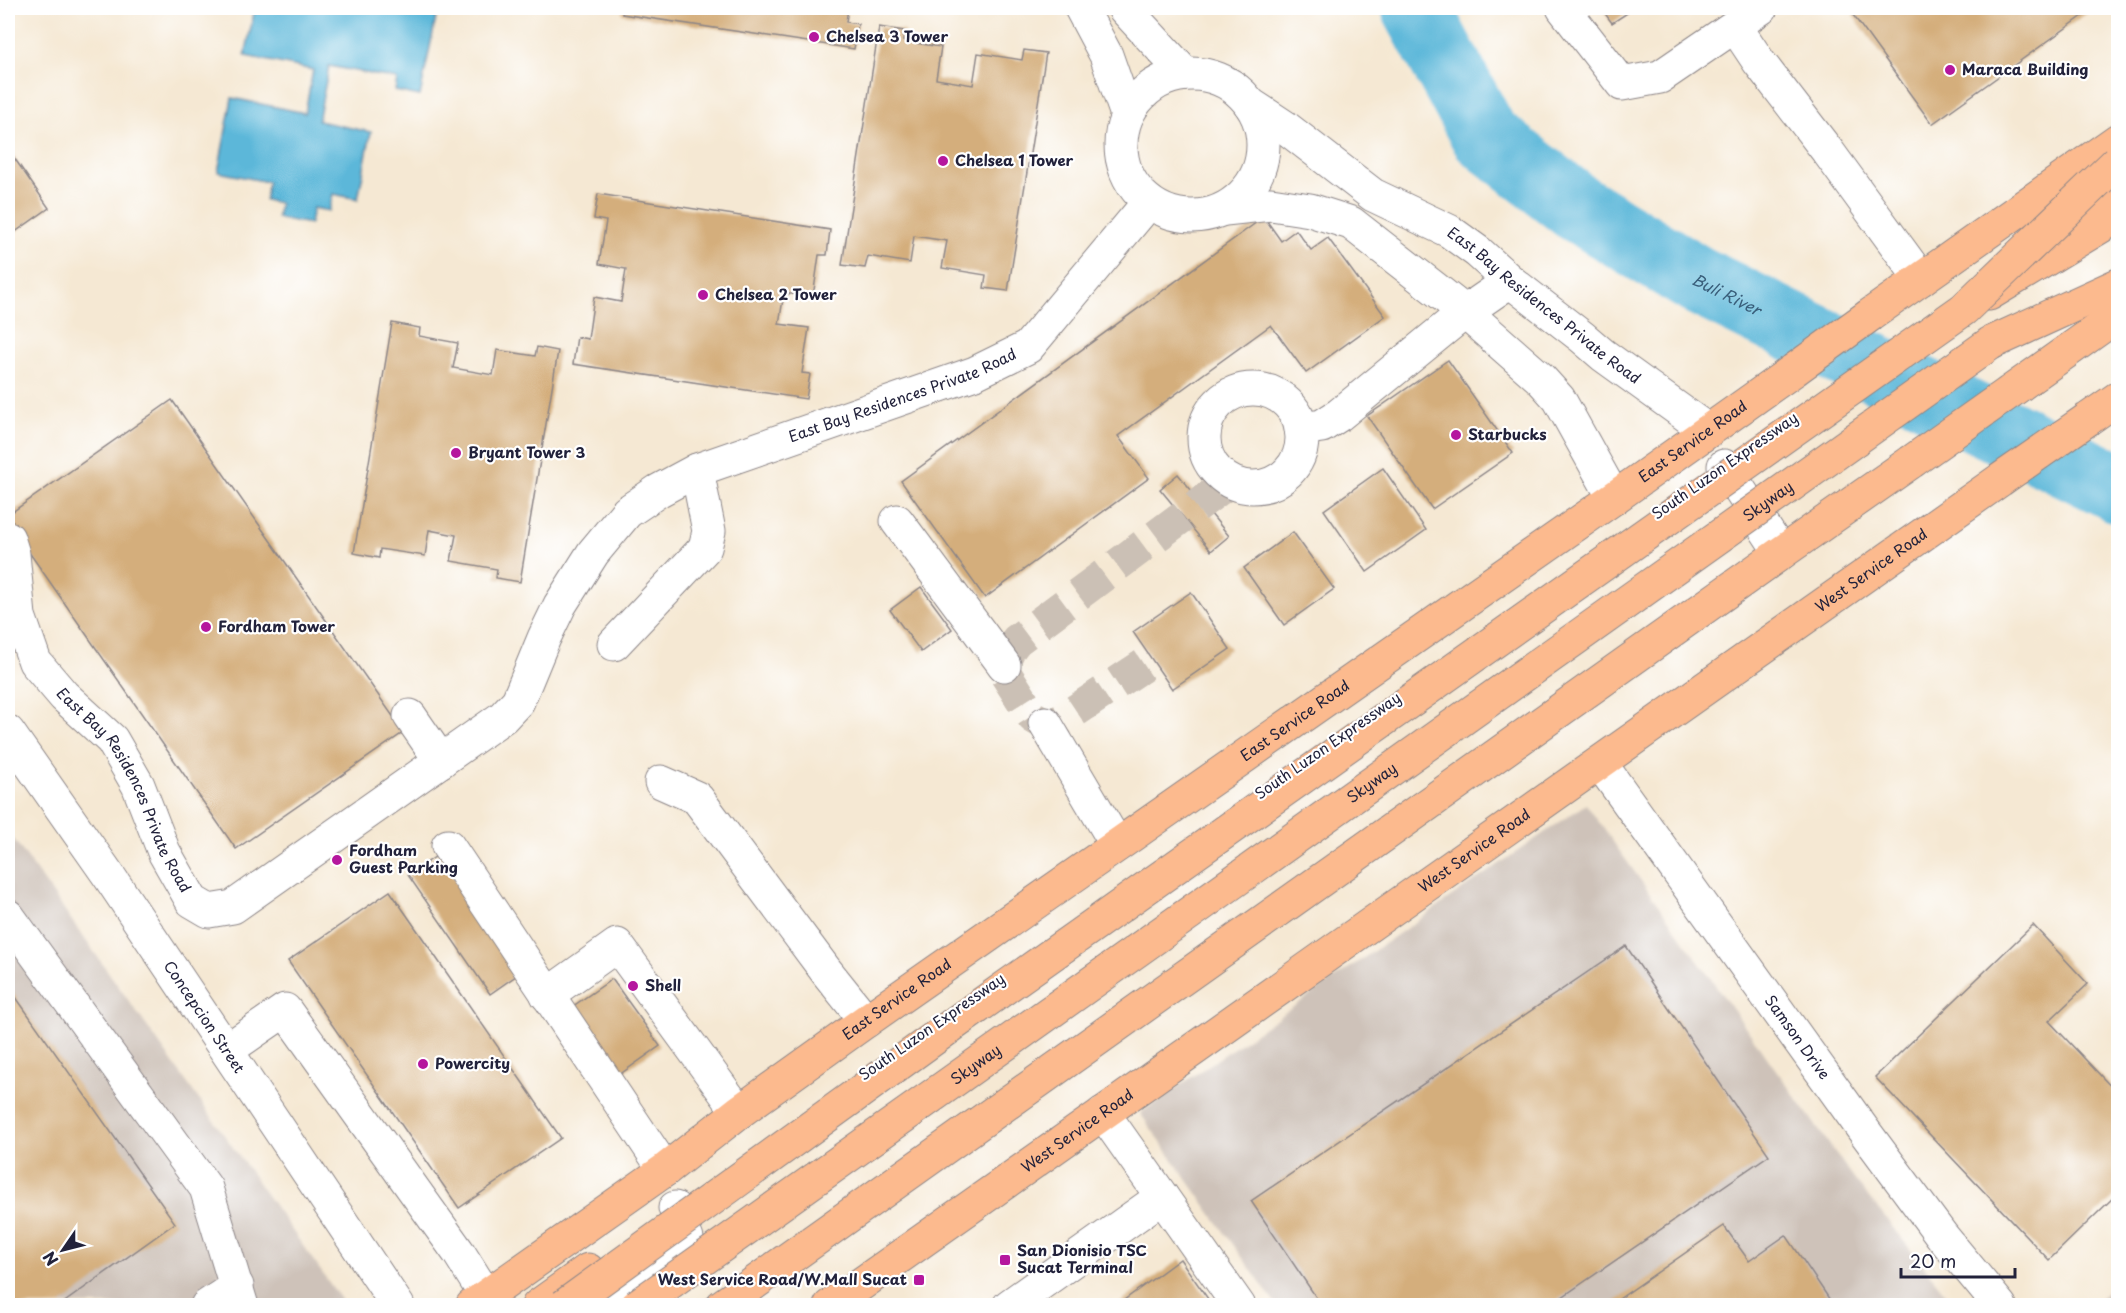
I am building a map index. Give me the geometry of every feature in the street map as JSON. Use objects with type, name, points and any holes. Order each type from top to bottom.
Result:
[{"type":"main road","name":"East Service Road","points":[[479,1301],[665,1170],[739,1112],[866,1021],[1614,498],[2118,140]]},
{"type":"main road","points":[[1964,309],[2118,161]]},
{"type":"main road","name":"South Luzon Expressway","points":[[558,1302],[675,1208],[2118,187]]},
{"type":"main road","points":[[558,1302],[1964,309],[2118,216]]},
{"type":"main road","name":"Skyway","points":[[637,1305],[1991,343],[2118,285]]},
{"type":"main road","points":[[722,1305],[2118,315]]},
{"type":"main road","name":"West Service Road","points":[[830,1305],[2118,398]]},
{"type":"street","points":[[1081,8],[1106,55],[1127,115]]},
{"type":"street","points":[[1124,8],[1185,74]]},
{"type":"street","points":[[1563,8],[1622,84],[1660,77],[1761,8]]},
{"type":"street","points":[[1734,26],[1922,279]]},
{"type":"street","name":"East Bay Residences Private Road","points":[[1225,209],[1248,190],[1262,163],[1263,132],[1258,117],[1242,94],[1222,80],[1198,74],[1185,74],[1165,79],[1146,90],[1132,106],[1127,115],[1120,146],[1124,167],[1134,186],[1149,202],[1166,212],[1186,216],[1206,215],[1225,209],[1271,204],[1310,210],[1351,224],[1465,312],[1540,378],[1559,399],[1614,498]]},
{"type":"street","name":"East Bay Residences Private Road","points":[[1250,104],[1285,127],[1373,195],[1449,231],[1478,252],[1510,281],[1603,355],[1707,430]]},
{"type":"street","points":[[1351,224],[1373,195]]},
{"type":"street","name":"East Bay Residences Private Road","points":[[8,538],[13,554],[19,616],[35,662],[64,696],[112,740],[138,785],[164,852],[192,901],[209,911],[233,907],[503,717],[518,701],[560,605],[593,553],[627,512],[658,491],[697,470],[975,373],[1028,347],[1149,202]]},
{"type":"street","points":[[1301,429],[1322,426],[1339,415],[1465,312],[1510,281]]},
{"type":"street","points":[[1724,466],[1781,553]]},
{"type":"street","points":[[614,644],[705,548],[710,531],[697,470]]},
{"type":"street","points":[[897,521],[1004,665]]},
{"type":"street","points":[[410,716],[441,761]]},
{"type":"street","points":[[1046,723],[1117,845]]},
{"type":"street","name":"Concepcion Street","points":[[8,732],[109,876],[398,1305]]},
{"type":"street","name":"Samson Drive","points":[[1600,763],[1862,1128],[1942,1236],[2000,1305]]},
{"type":"street","points":[[661,782],[696,798],[866,1021]]},
{"type":"street","points":[[448,846],[665,1170]]},
{"type":"street","points":[[8,916],[206,1188],[240,1296],[207,1305]]},
{"type":"street","points":[[548,995],[617,945],[739,1112]]},
{"type":"street","points":[[227,1050],[285,1010],[459,1252],[479,1301]]},
{"type":"street","points":[[1103,1113],[1239,1305]]},
{"type":"street","points":[[1009,1305],[1162,1197]]},
{"type":"street","points":[[590,1305],[687,1239],[675,1208]]},
{"type":"shaded area","points":[[1586,804],[1854,1179],[1955,1305],[1276,1305],[1140,1113]]},
{"type":"shaded area","points":[[8,831],[345,1305],[8,1305]]},
{"type":"shaded area","points":[[2118,1281],[2118,1305],[2093,1305]]},
{"type":"water","points":[[255,8],[438,8],[420,96],[395,91],[397,79],[329,66],[318,121],[371,132],[358,199],[333,194],[329,211],[313,208],[310,224],[277,218],[280,203],[265,200],[268,182],[218,172],[232,98],[305,113],[313,70],[245,56]]},
{"type":"building","name":"Chelsea 3 Tower","points":[[623,8],[848,8],[846,22],[858,24],[854,49],[622,14]]},
{"type":"building","points":[[1601,8],[1635,8],[1612,23]]},
{"type":"building","name":"Maraca Building","points":[[1864,8],[2094,8],[1932,124],[1853,15]]},
{"type":"building","name":"Chelsea 1 Tower","points":[[879,27],[904,31],[903,41],[941,47],[936,79],[973,85],[978,53],[1022,60],[1024,50],[1046,53],[1008,291],[984,288],[986,275],[942,268],[947,241],[914,236],[910,263],[868,256],[865,268],[842,265]]},
{"type":"building","points":[[8,149],[49,208],[8,237]]},
{"type":"building","name":"Chelsea 2 Tower","points":[[598,194],[830,230],[827,255],[819,255],[813,297],[784,293],[779,324],[809,328],[802,373],[810,374],[806,399],[573,364],[577,337],[588,339],[594,297],[621,302],[626,269],[599,264],[606,221],[594,219]]},
{"type":"building","points":[[1264,217],[1281,241],[1296,230],[1311,250],[1328,238],[1385,316],[1306,373],[1271,325],[1118,436],[1149,478],[985,598],[901,481]]},
{"type":"building","name":"Bryant Tower 3","points":[[392,323],[420,328],[419,336],[458,343],[453,368],[493,375],[497,350],[535,356],[537,347],[558,351],[520,582],[496,578],[497,569],[451,561],[456,535],[429,530],[425,556],[380,549],[379,558],[354,553]]},
{"type":"building","points":[[1448,360],[1513,453],[1432,509],[1367,416]]},
{"type":"building","name":"Fordham Tower","points":[[172,400],[404,732],[236,849],[8,522],[8,515]]},
{"type":"building","points":[[1383,468],[1426,530],[1367,572],[1324,510]]},
{"type":"building","points":[[1178,474],[1229,536],[1211,551],[1160,489]]},
{"type":"building","points":[[1293,532],[1334,589],[1284,625],[1244,568]]},
{"type":"building","points":[[921,587],[952,629],[921,652],[890,610]]},
{"type":"building","points":[[1191,592],[1230,649],[1172,689],[1133,632]]},
{"type":"building","points":[[438,855],[520,973],[490,994],[408,875]]},
{"type":"building","points":[[390,891],[561,1138],[459,1208],[288,961]]},
{"type":"building","points":[[2033,925],[2088,984],[2049,1021],[2118,1094],[2118,1193],[2049,1260],[1875,1077]]},
{"type":"building","points":[[1626,946],[1769,1155],[1549,1306],[1322,1306],[1251,1201]]},
{"type":"building","points":[[612,979],[660,1046],[616,1077],[569,1009]]},
{"type":"building","points":[[8,986],[175,1223],[59,1306],[8,1306]]},
{"type":"building","points":[[1724,1226],[1749,1261],[1786,1235],[1834,1306],[1609,1306]]},
{"type":"building","points":[[1180,1259],[1213,1306],[1116,1306]]},
{"type":"waterway","name":"Buli River","points":[[1416,8],[1485,136],[1576,207],[1697,280],[2118,488]]},
{"type":"tunnel","points":[[1144,665],[1060,721],[1049,723],[1033,717],[1005,673],[1007,655],[1017,640],[1230,481]]},
{"type":"place","name":"Chelsea 3 Tower","points":[[814,37]]},
{"type":"place","name":"Maraca Building","points":[[1950,70]]},
{"type":"place","name":"Chelsea 1 Tower","points":[[943,161]]},
{"type":"place","name":"Chelsea 2 Tower","points":[[703,295]]},
{"type":"place","name":"Starbucks","points":[[1456,435]]},
{"type":"place","name":"Bryant Tower 3","points":[[456,453]]},
{"type":"place","name":"Fordham Tower","points":[[206,627]]},
{"type":"place","name":"Fordham Guest Parking","points":[[337,860]]},
{"type":"place","name":"Shell","points":[[633,986]]},
{"type":"place","name":"Powercity","points":[[423,1064]]},
{"type":"place","name":"San Dionisio TSC Sucat Terminal","points":[[1005,1260]]},
{"type":"place","name":"West Service Road/W.Mall Sucat","points":[[919,1280]]}]
